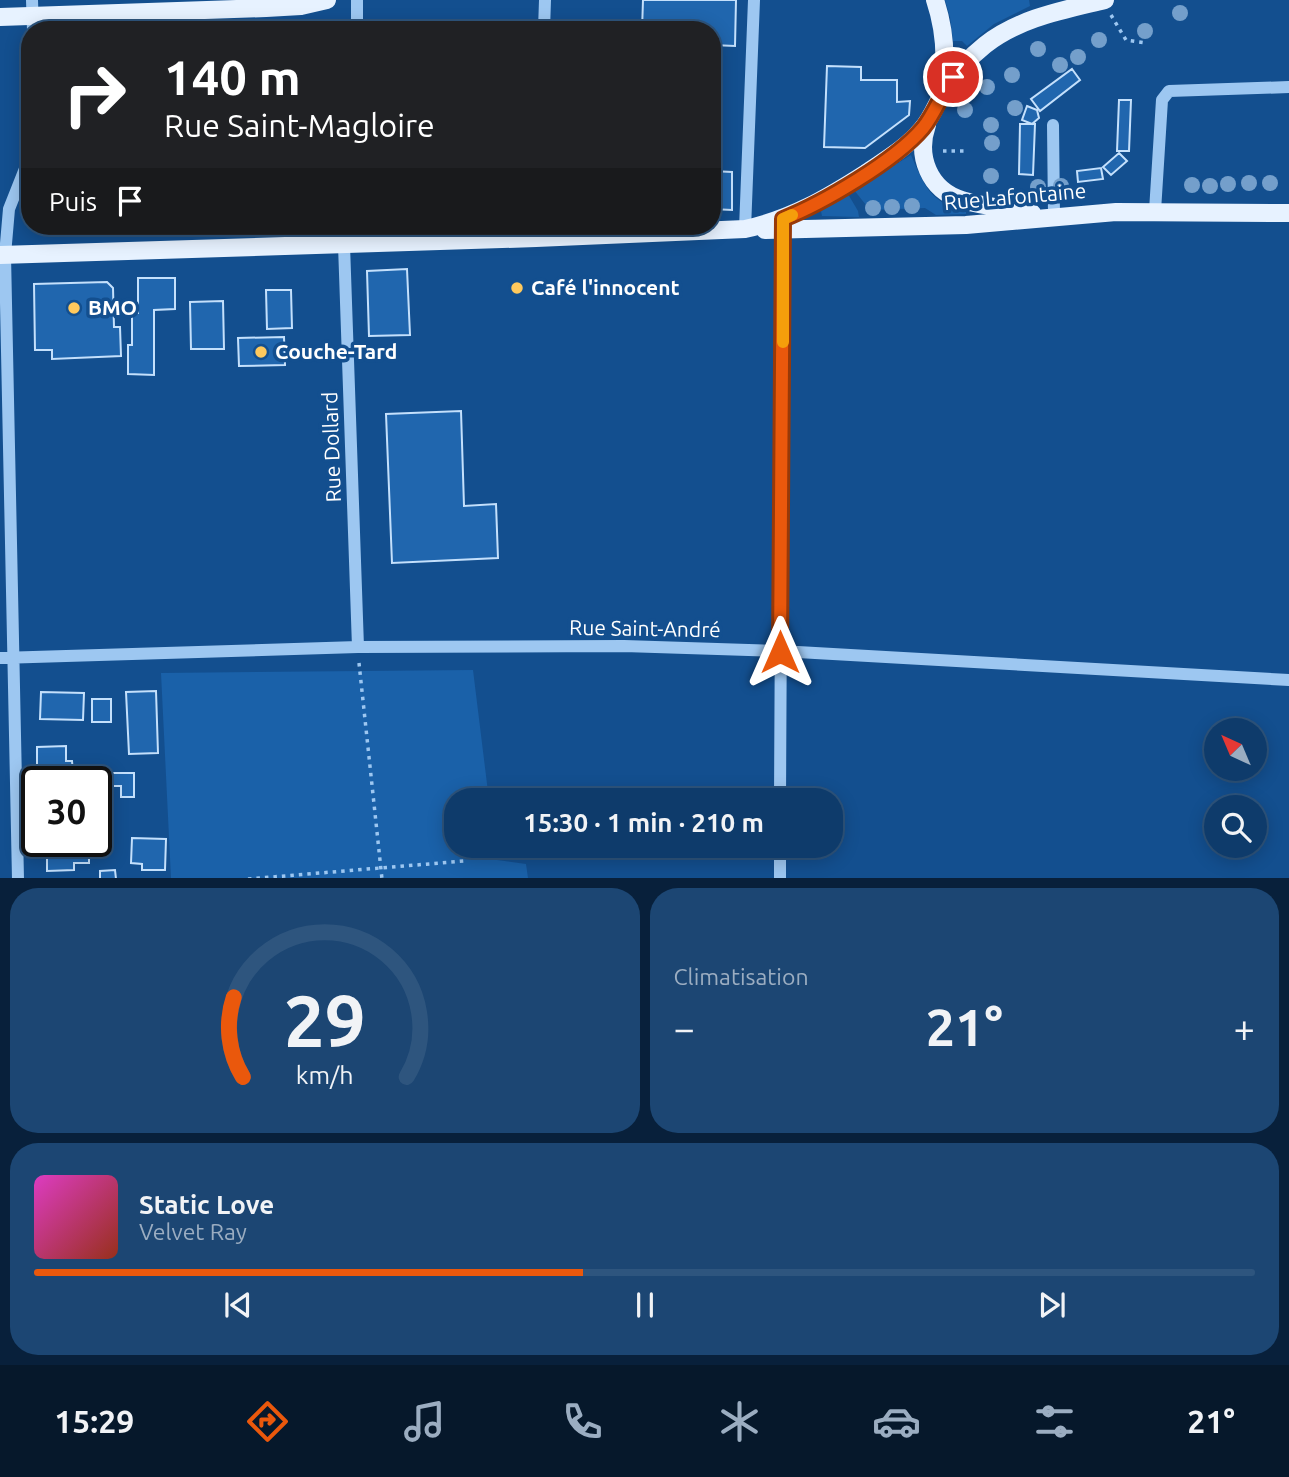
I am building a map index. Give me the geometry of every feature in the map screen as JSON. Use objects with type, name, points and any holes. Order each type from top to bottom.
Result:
[{"type":"main road","points":[[0,17],[266,8],[302,6],[327,0]]},
{"type":"main road","points":[[935,0],[944,40],[944,76],[939,99]]},
{"type":"main road","points":[[1049,216],[964,201],[944,191],[932,179],[925,164],[923,138],[939,99],[965,63],[995,37],[1035,18],[1105,0]]},
{"type":"main road","points":[[783,225],[891,156],[912,140],[928,122]]},
{"type":"main road","name":"Rue Lafontaine","points":[[721,229],[783,225],[966,225],[1049,216],[1155,211],[1289,213]]},
{"type":"main road","name":"Rue Lafontaine","points":[[3,255],[350,245],[494,235]]},
{"type":"street","points":[[357,0],[357,21]]},
{"type":"street","points":[[544,21],[545,0]]},
{"type":"street","points":[[745,229],[754,0]]},
{"type":"street","points":[[1155,211],[1162,100],[1168,92],[1289,87]]},
{"type":"street","points":[[1049,216],[1053,125]]},
{"type":"street","points":[[18,878],[15,658],[3,255],[9,209],[21,179]]},
{"type":"street","points":[[780,788],[783,225]]},
{"type":"street","name":"Rue Dollard","points":[[353,235],[350,245],[358,647]]},
{"type":"street","name":"Rue Saint-André","points":[[0,658],[358,647],[624,646],[1289,680]]},
{"type":"street","points":[[780,858],[780,878]]},
{"type":"path","points":[[1113,18],[1126,40],[1146,43]]},
{"type":"path","points":[[950,151],[967,151]]},
{"type":"path","points":[[358,647],[382,878]]},
{"type":"path","points":[[248,878],[464,861]]},
{"type":"shaded area","points":[[945,0],[1029,0],[1030,6],[994,24],[967,46],[962,41],[953,41]]},
{"type":"shaded area","points":[[911,155],[930,192],[944,204],[966,210],[966,214],[936,215],[925,208],[870,210],[854,190]]},
{"type":"shaded area","points":[[848,194],[859,217],[822,216],[821,211]]},
{"type":"shaded area","points":[[473,670],[488,788],[444,788],[444,858],[497,858],[526,864],[528,878],[171,878],[161,673]]},
{"type":"building","points":[[643,0],[736,0],[735,46],[721,45],[721,21],[642,21]]},
{"type":"building","points":[[827,66],[861,67],[861,80],[897,80],[897,102],[910,101],[909,115],[865,148],[824,147]]},
{"type":"building","points":[[1072,69],[1080,80],[1040,111],[1031,99]]},
{"type":"building","points":[[1119,100],[1131,100],[1129,151],[1117,151]]},
{"type":"building","points":[[1027,106],[1037,110],[1039,118],[1032,124],[1022,120]]},
{"type":"building","points":[[1020,124],[1035,124],[1033,175],[1019,174]]},
{"type":"building","points":[[1119,153],[1127,161],[1111,175],[1103,167]]},
{"type":"building","points":[[1101,168],[1103,179],[1078,182],[1077,171]]},
{"type":"building","points":[[721,171],[732,172],[732,210],[721,209]]},
{"type":"building","points":[[407,269],[410,335],[369,336],[367,271]]},
{"type":"building","points":[[138,278],[175,278],[175,309],[154,310],[154,375],[128,374],[132,313],[138,313]]},
{"type":"building","name":"BMO","points":[[107,282],[113,288],[114,327],[120,327],[121,356],[52,359],[52,350],[35,350],[34,284]]},
{"type":"building","points":[[266,290],[291,290],[292,328],[267,329]]},
{"type":"building","points":[[223,301],[224,349],[191,349],[190,302]]},
{"type":"building","name":"Couche-Tard","points":[[284,337],[285,365],[239,366],[238,338]]},
{"type":"building","points":[[461,411],[464,506],[496,504],[498,558],[392,563],[386,414]]},
{"type":"building","points":[[156,691],[158,753],[129,754],[126,692]]},
{"type":"building","points":[[41,692],[84,693],[83,720],[40,719]]},
{"type":"building","points":[[92,699],[111,699],[111,722],[92,722]]},
{"type":"building","points":[[66,746],[66,761],[72,761],[72,766],[37,766],[37,747]]},
{"type":"building","points":[[112,773],[134,773],[134,797],[121,797],[121,786],[112,786]]},
{"type":"building","points":[[132,838],[166,839],[165,870],[142,870],[142,864],[131,863]]},
{"type":"building","points":[[47,857],[89,857],[89,863],[74,863],[74,870],[47,871]]},
{"type":"building","points":[[115,870],[116,878],[100,878],[100,871]]},
{"type":"slow traffic","points":[[783,342],[783,219],[792,215]]},
{"type":"place","name":"Café l'innocent","points":[[517,288]]},
{"type":"place","name":"BMO","points":[[74,308]]},
{"type":"place","name":"Couche-Tard","points":[[261,352]]},
{"type":"route","points":[[780,652],[783,219],[833,194],[912,140],[928,122],[953,77]]}]
